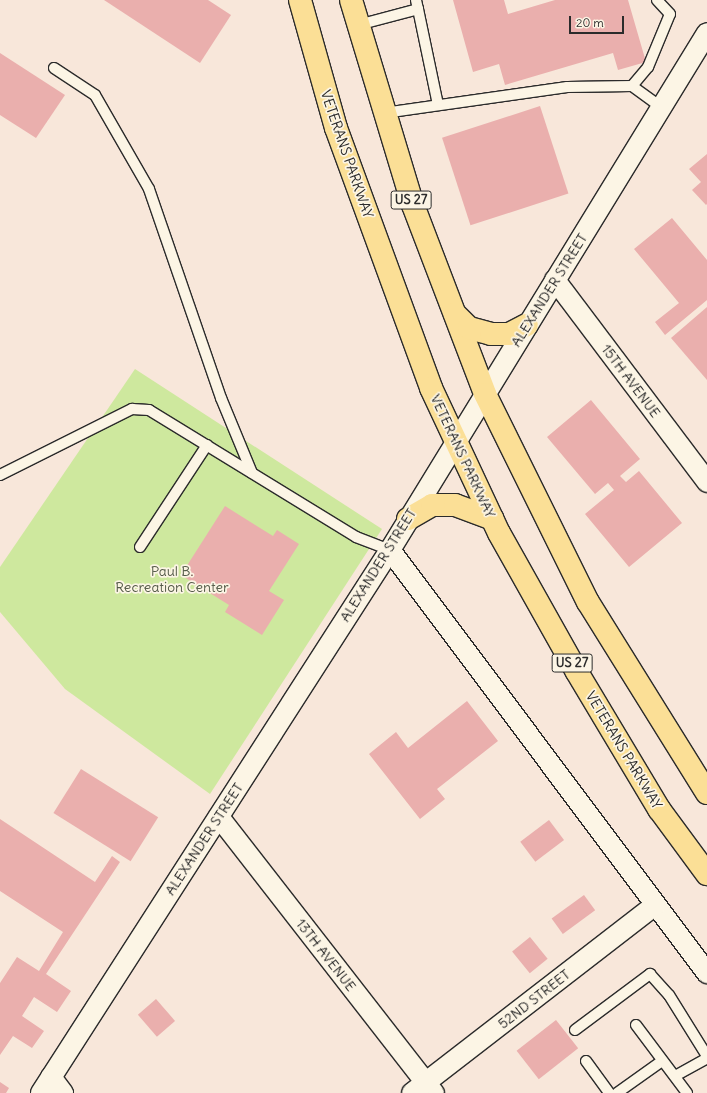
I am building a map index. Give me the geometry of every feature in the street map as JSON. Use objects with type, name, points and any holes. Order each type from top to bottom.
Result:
[{"type":"main road","name":"VETERANS PARKWAY","points":[[300,0],[336,128],[431,388],[493,519],[577,672],[659,809],[707,874]]},
{"type":"main road","name":"US 27","points":[[351,0],[415,212],[485,394],[588,602],[707,793]]},
{"type":"main road","points":[[454,314],[469,328],[491,334],[509,334],[527,325]]},
{"type":"main road","points":[[408,519],[432,505],[455,505],[493,519]]},
{"type":"street","name":"ALEXANDER STREET","points":[[46,1085],[390,550],[707,33]]},
{"type":"street","name":"15TH AVENUE","points":[[555,280],[707,482]]},
{"type":"street","points":[[390,550],[707,974]]},
{"type":"street","name":"13TH AVENUE","points":[[219,817],[424,1090]]},
{"type":"street","name":"52ND STREET","points":[[424,1090],[655,905]]},
{"type":"street","points":[[46,1085],[63,1093]]},
{"type":"lane","points":[[632,86],[648,67],[670,14],[657,0]]},
{"type":"lane","points":[[358,25],[417,4],[438,105]]},
{"type":"lane","points":[[54,68],[94,95],[149,189],[221,398],[252,473]]},
{"type":"lane","points":[[384,113],[567,87],[632,86],[662,107]]},
{"type":"lane","points":[[0,475],[132,409],[149,410],[356,537],[390,550]]},
{"type":"lane","points":[[140,547],[206,445]]},
{"type":"lane","points":[[576,1030],[650,974],[670,995],[707,1057],[675,1076]]},
{"type":"lane","points":[[636,1025],[662,1061],[688,1093]]},
{"type":"lane","points":[[586,1061],[609,1093]]},
{"type":"lane","points":[[617,1093],[662,1061]]},
{"type":"green space","name":"Paul B. Recreation Center","points":[[135,369],[382,529],[210,794],[65,689],[0,612],[0,567]]},
{"type":"building","points":[[104,0],[208,0],[231,15],[200,63]]},
{"type":"building","points":[[453,0],[504,0],[508,14],[555,0],[628,0],[646,62],[618,70],[613,53],[505,85],[499,64],[473,72]]},
{"type":"building","points":[[0,53],[65,95],[36,138],[0,115]]},
{"type":"building","points":[[540,106],[568,193],[470,225],[442,138]]},
{"type":"building","points":[[707,154],[706,205],[692,190],[701,182],[689,169]]},
{"type":"building","points":[[672,218],[707,260],[707,300],[665,335],[655,322],[679,303],[634,249]]},
{"type":"building","points":[[707,307],[707,380],[671,338]]},
{"type":"building","points":[[591,400],[640,459],[620,476],[626,482],[639,471],[682,523],[629,567],[585,514],[614,490],[608,483],[595,494],[547,437]]},
{"type":"building","points":[[225,506],[273,536],[277,530],[299,544],[269,591],[284,600],[262,635],[225,612],[229,605],[181,575]]},
{"type":"building","points":[[467,701],[498,741],[437,789],[445,799],[420,819],[369,754],[396,732],[408,748]]},
{"type":"building","points":[[81,769],[158,817],[131,861],[53,813]]},
{"type":"building","points":[[0,819],[95,882],[112,856],[120,862],[46,974],[71,991],[57,1012],[34,997],[22,1016],[44,1031],[32,1048],[13,1036],[0,1055],[0,983],[17,957],[39,971],[63,932],[0,891]]},
{"type":"building","points":[[549,820],[564,840],[535,862],[520,842]]},
{"type":"building","points":[[584,895],[595,910],[563,934],[552,919]]},
{"type":"building","points":[[530,937],[548,959],[530,973],[512,951]]},
{"type":"building","points":[[156,999],[175,1021],[157,1037],[138,1015]]},
{"type":"building","points":[[556,1020],[578,1048],[539,1079],[517,1051]]},
{"type":"building","points":[[0,1082],[9,1088],[6,1093],[0,1093]]}]
